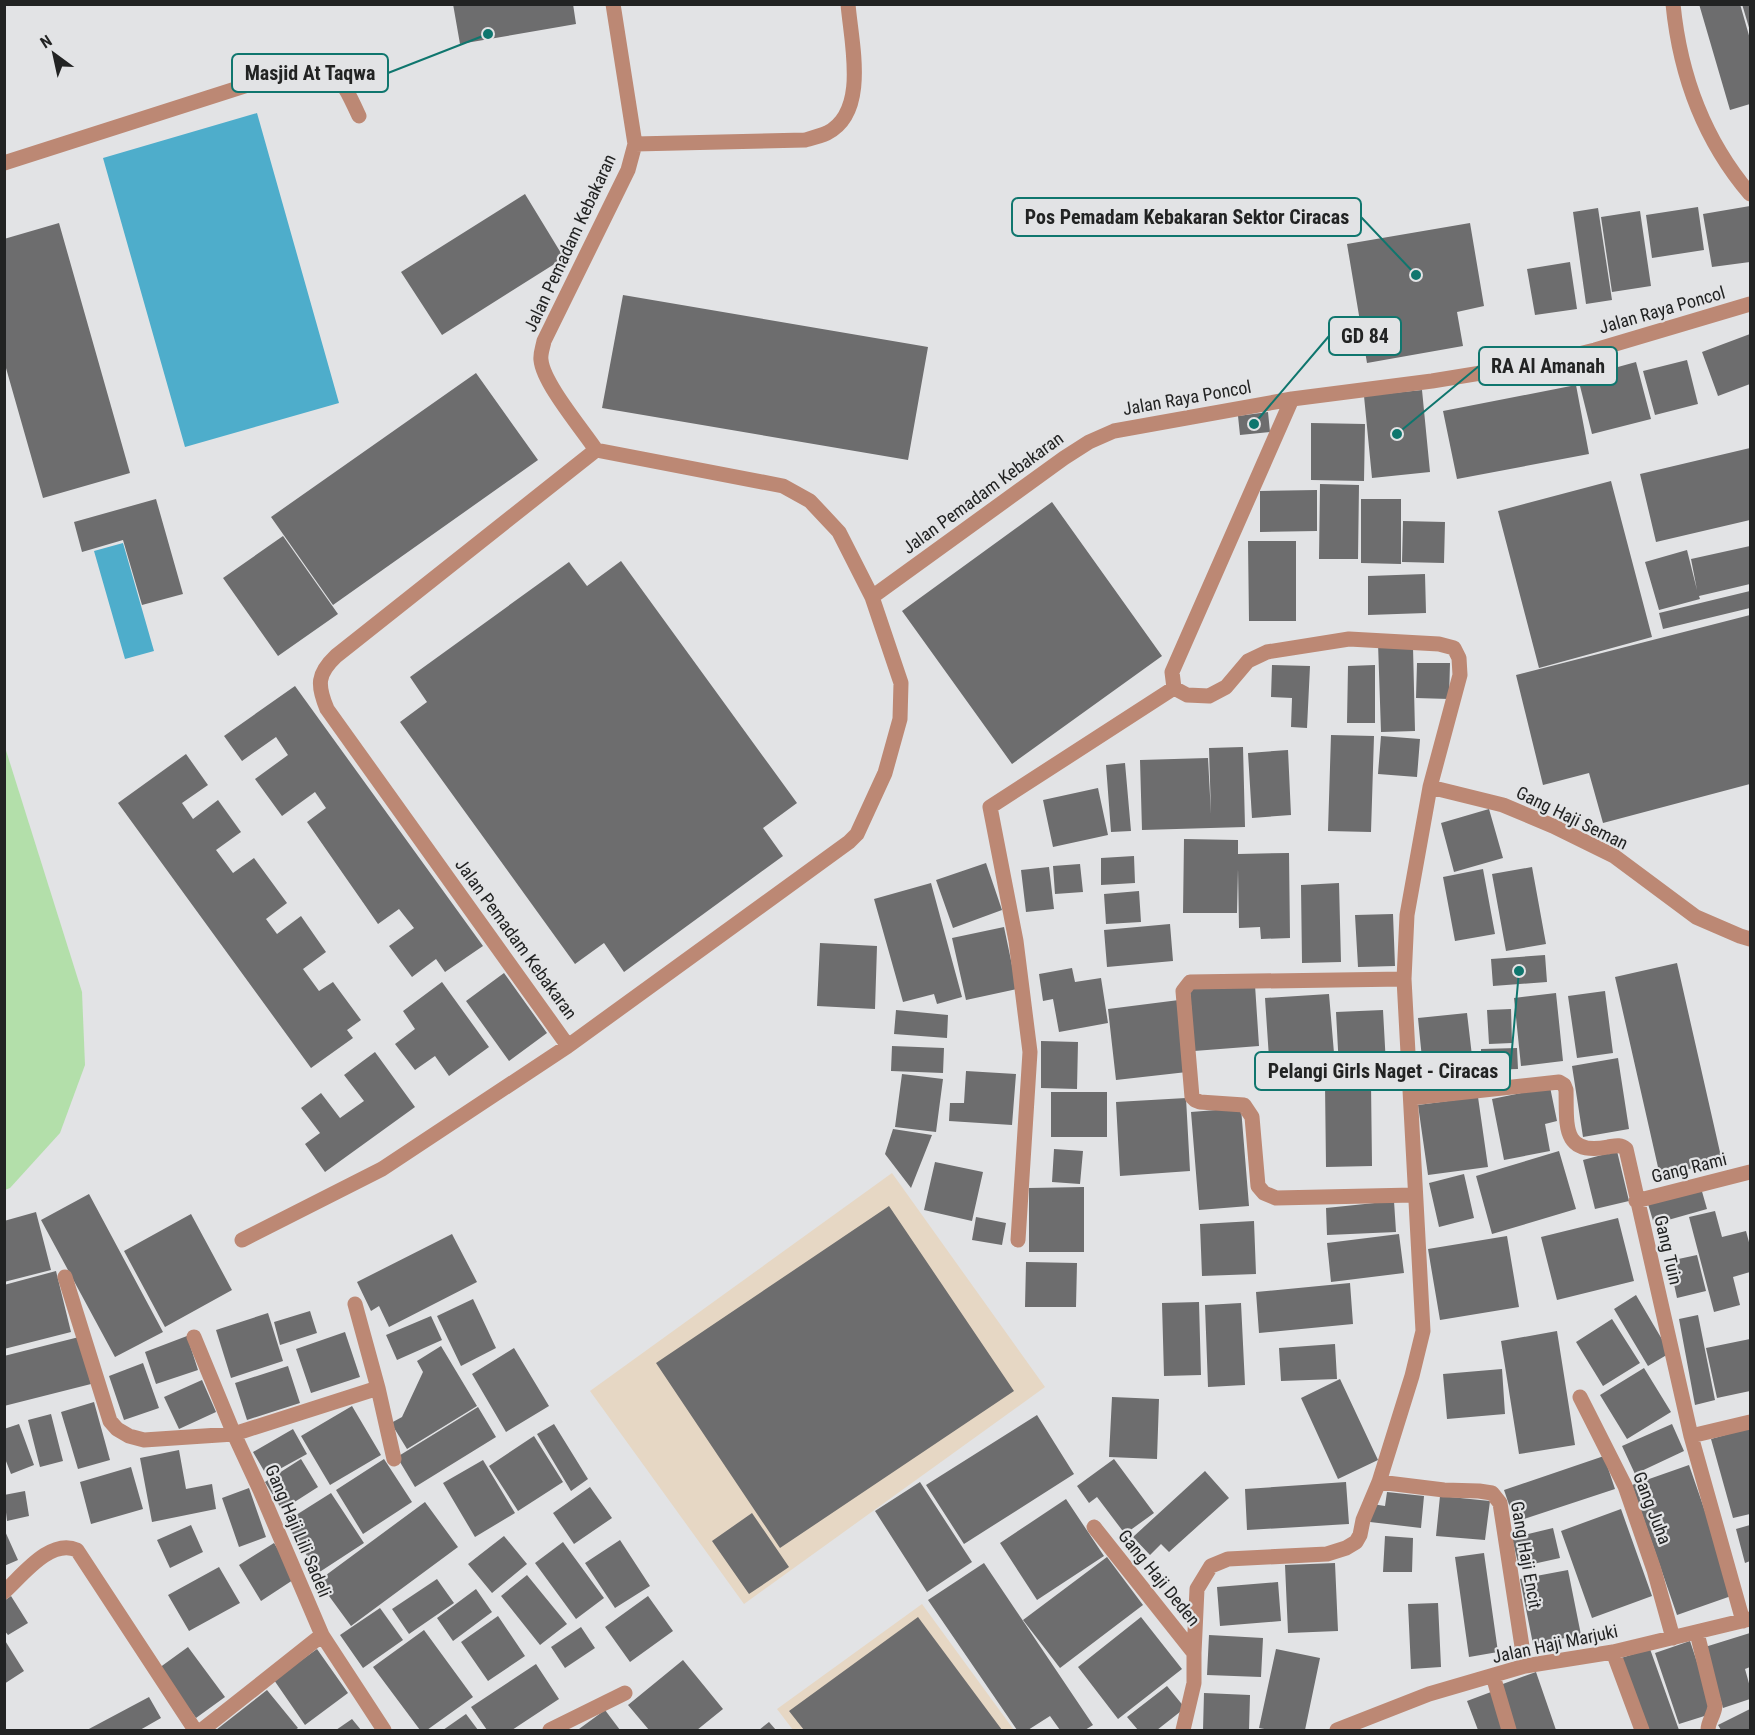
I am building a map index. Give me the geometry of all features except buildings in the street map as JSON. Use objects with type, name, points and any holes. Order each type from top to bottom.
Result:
[{"type":"street","name":"Jalan Pemadam Kebakaran","points":[[596,450],[336,656],[323,668],[320,681],[321,695],[327,709],[568,1046],[840,849],[857,834],[885,773],[900,719],[902,700],[901,683],[872,597],[839,532],[810,501],[783,486],[596,450],[545,374],[540,358],[544,341],[628,170],[635,144],[613,4]]},
{"type":"street","name":"Jalan Pemadam Kebakaran","points":[[635,144],[805,140],[827,133],[843,120],[851,105],[855,82],[848,4]]},
{"type":"street","points":[[1673,4],[1682,63],[1694,101],[1713,142],[1749,190]]},
{"type":"street","points":[[4,163],[282,74],[316,70],[333,74],[345,85],[359,116]]},
{"type":"street","name":"Jalan Raya Poncol","points":[[1089,442],[1114,431],[1292,399],[1432,381],[1542,363],[1595,350],[1750,304]]},
{"type":"street","points":[[1018,1240],[1030,1052],[1016,941],[990,807],[1174,688],[1172,672],[1292,399]]},
{"type":"street","name":"Jalan Pemadam Kebakaran","points":[[872,597],[1089,442]]},
{"type":"street","name":"Gang Haji Deden","points":[[1174,688],[1187,695],[1209,696],[1226,687],[1248,662],[1267,652],[1349,639],[1439,644],[1454,648],[1459,658],[1460,675],[1430,788],[1407,915],[1404,979],[1423,1331],[1412,1376],[1379,1482],[1356,1542],[1327,1554],[1228,1559],[1211,1566],[1197,1588],[1194,1683],[1183,1731]]},
{"type":"street","name":"Gang Haji Seman","points":[[1430,788],[1503,805],[1553,826],[1614,856],[1696,916],[1750,939]]},
{"type":"street","points":[[1404,979],[1190,982],[1183,991],[1192,1096],[1200,1102],[1244,1105],[1252,1117],[1258,1186],[1264,1193],[1276,1198],[1414,1194]]},
{"type":"street","points":[[242,1240],[382,1169],[568,1046]]},
{"type":"street","name":"Gang Tuin","points":[[1411,1098],[1552,1082],[1561,1083],[1566,1089],[1567,1128],[1571,1138],[1578,1145],[1591,1150],[1617,1145],[1626,1149],[1690,1436],[1747,1620]]},
{"type":"street","name":"Gang Rami","points":[[1636,1201],[1750,1172]]},
{"type":"street","points":[[65,1277],[110,1421],[117,1429],[129,1436],[144,1440],[234,1434],[378,1388]]},
{"type":"street","points":[[355,1304],[378,1388],[394,1459]]},
{"type":"street","name":"Gang Haji Lili Sadeli","points":[[194,1337],[322,1635],[384,1731]]},
{"type":"street","name":"Gang Juha","points":[[1580,1397],[1625,1486],[1654,1570],[1673,1638]]},
{"type":"street","points":[[1690,1436],[1750,1422]]},
{"type":"street","name":"Gang Haji Encit","points":[[1379,1482],[1444,1490],[1479,1491],[1492,1493],[1496,1497],[1500,1503],[1525,1666]]},
{"type":"street","name":"Gang Haji Deden","points":[[1094,1527],[1194,1653]]},
{"type":"street","points":[[4,1592],[45,1554],[63,1548],[76,1550],[195,1731]]},
{"type":"street","name":"Jalan Haji Marjuki","points":[[1337,1731],[1429,1694],[1525,1666],[1613,1653],[1747,1620]]},
{"type":"street","points":[[1697,1633],[1715,1706],[1715,1715],[1708,1723],[1708,1731]]},
{"type":"street","points":[[202,1731],[322,1635]]},
{"type":"street","points":[[1613,1653],[1642,1731]]},
{"type":"street","points":[[1492,1676],[1509,1731]]},
{"type":"street","points":[[549,1731],[626,1693]]},
{"type":"shaded area","points":[[892,1173],[1045,1387],[744,1604],[590,1391]]},
{"type":"shaded area","points":[[922,1604],[1014,1730],[793,1730],[777,1709]]},
{"type":"green space","points":[[4,744],[82,992],[85,1065],[60,1133],[10,1188],[5,1190]]},
{"type":"water","points":[[257,113],[339,403],[185,447],[103,158]]},
{"type":"water","points":[[123,543],[154,651],[125,659],[94,551]]},
{"type":"place","name":"Masjid At Taqwa","points":[[488,34]]},
{"type":"place","name":"Pos Pemadam Kebakaran Sektor Ciracas","points":[[1416,275]]},
{"type":"place","name":"GD 84","points":[[1254,424]]},
{"type":"place","name":"RA Al Amanah","points":[[1397,434]]},
{"type":"place","name":"Pelangi Girls Naget - Ciracas","points":[[1519,971]]}]
